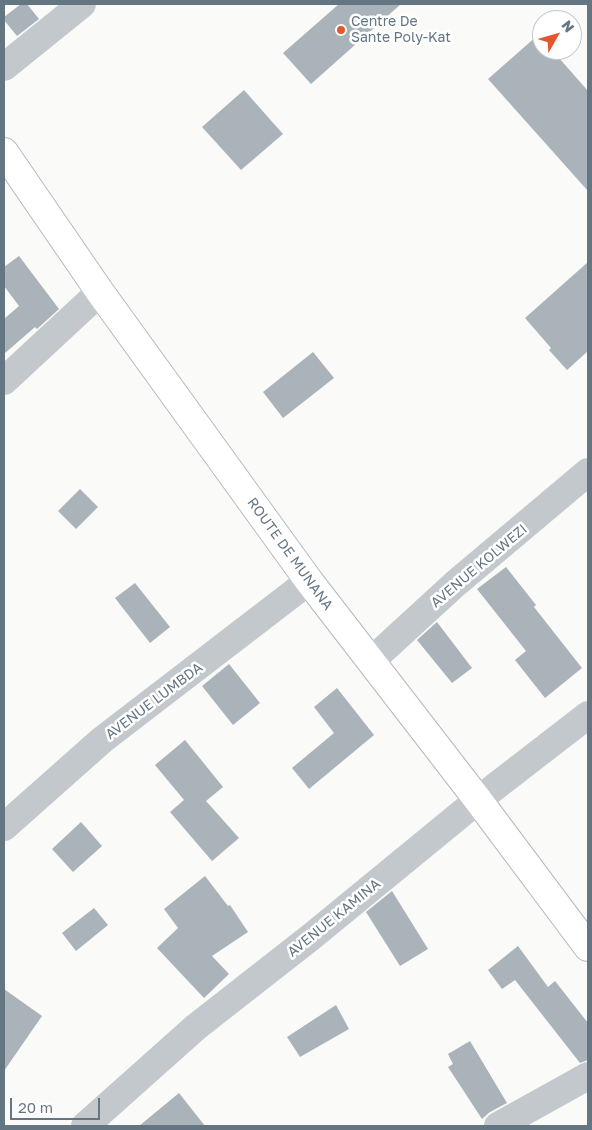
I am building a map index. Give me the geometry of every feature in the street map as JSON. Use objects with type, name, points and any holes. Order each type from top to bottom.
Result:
[{"type":"main road","name":"ROUTE DE MUNANA","points":[[4,152],[100,292],[310,581],[588,947]]},
{"type":"street","points":[[4,67],[82,4]]},
{"type":"street","points":[[4,381],[100,292]]},
{"type":"street","name":"AVENUE KOLWEZI","points":[[371,661],[455,584],[588,472]]},
{"type":"street","name":"AVENUE LUMBDA","points":[[4,827],[102,740],[310,581]]},
{"type":"street","name":"AVENUE KAMINA","points":[[85,1126],[196,1027],[311,937],[478,800],[588,715]]},
{"type":"street","points":[[498,1126],[588,1076]]},
{"type":"building","points":[[21,4],[27,4],[39,19],[17,36],[4,20],[4,17]]},
{"type":"building","name":"Centre De Sante Poly-Kat","points":[[339,4],[401,4],[311,84],[283,53]]},
{"type":"building","points":[[532,40],[532,60],[561,60],[588,91],[588,191],[488,79]]},
{"type":"building","points":[[244,90],[283,134],[241,170],[202,127]]},
{"type":"building","points":[[19,256],[59,309],[37,329],[35,327],[4,354],[4,319],[19,306],[4,286],[4,267]]},
{"type":"building","points":[[588,262],[588,351],[567,370],[525,318]]},
{"type":"building","points":[[313,352],[334,378],[283,418],[263,392]]},
{"type":"building","points":[[80,489],[98,507],[76,529],[58,511]]},
{"type":"building","points":[[506,567],[536,605],[534,607],[582,668],[545,698],[515,660],[526,651],[477,589]]},
{"type":"building","points":[[135,583],[170,627],[150,643],[115,598]]},
{"type":"building","points":[[437,622],[472,668],[452,683],[417,640]]},
{"type":"building","points":[[229,664],[260,703],[233,725],[202,686]]},
{"type":"building","points":[[337,688],[374,735],[309,789],[292,768],[334,733],[314,707]]},
{"type":"building","points":[[185,740],[223,787],[206,801],[239,838],[212,861],[170,812],[184,800],[155,765]]},
{"type":"building","points":[[81,822],[102,846],[73,872],[52,849]]},
{"type":"building","points":[[205,876],[228,906],[230,905],[248,932],[212,956],[229,974],[204,998],[157,948],[178,928],[164,909]]},
{"type":"building","points":[[392,891],[428,949],[400,966],[366,912]]},
{"type":"building","points":[[94,908],[108,925],[76,951],[62,933]]},
{"type":"building","points":[[518,946],[548,987],[555,981],[588,1023],[588,1060],[580,1063],[515,980],[502,989],[488,970]]},
{"type":"building","points":[[4,989],[42,1016],[4,1071]]},
{"type":"building","points":[[336,1005],[349,1029],[300,1057],[287,1037]]},
{"type":"building","points":[[470,1041],[507,1103],[490,1112],[482,1119],[448,1067],[453,1064],[448,1054]]},
{"type":"building","points":[[179,1093],[205,1126],[139,1126]]},
{"type":"place","name":"Centre De Sante Poly-Kat","points":[[341,30]]}]
